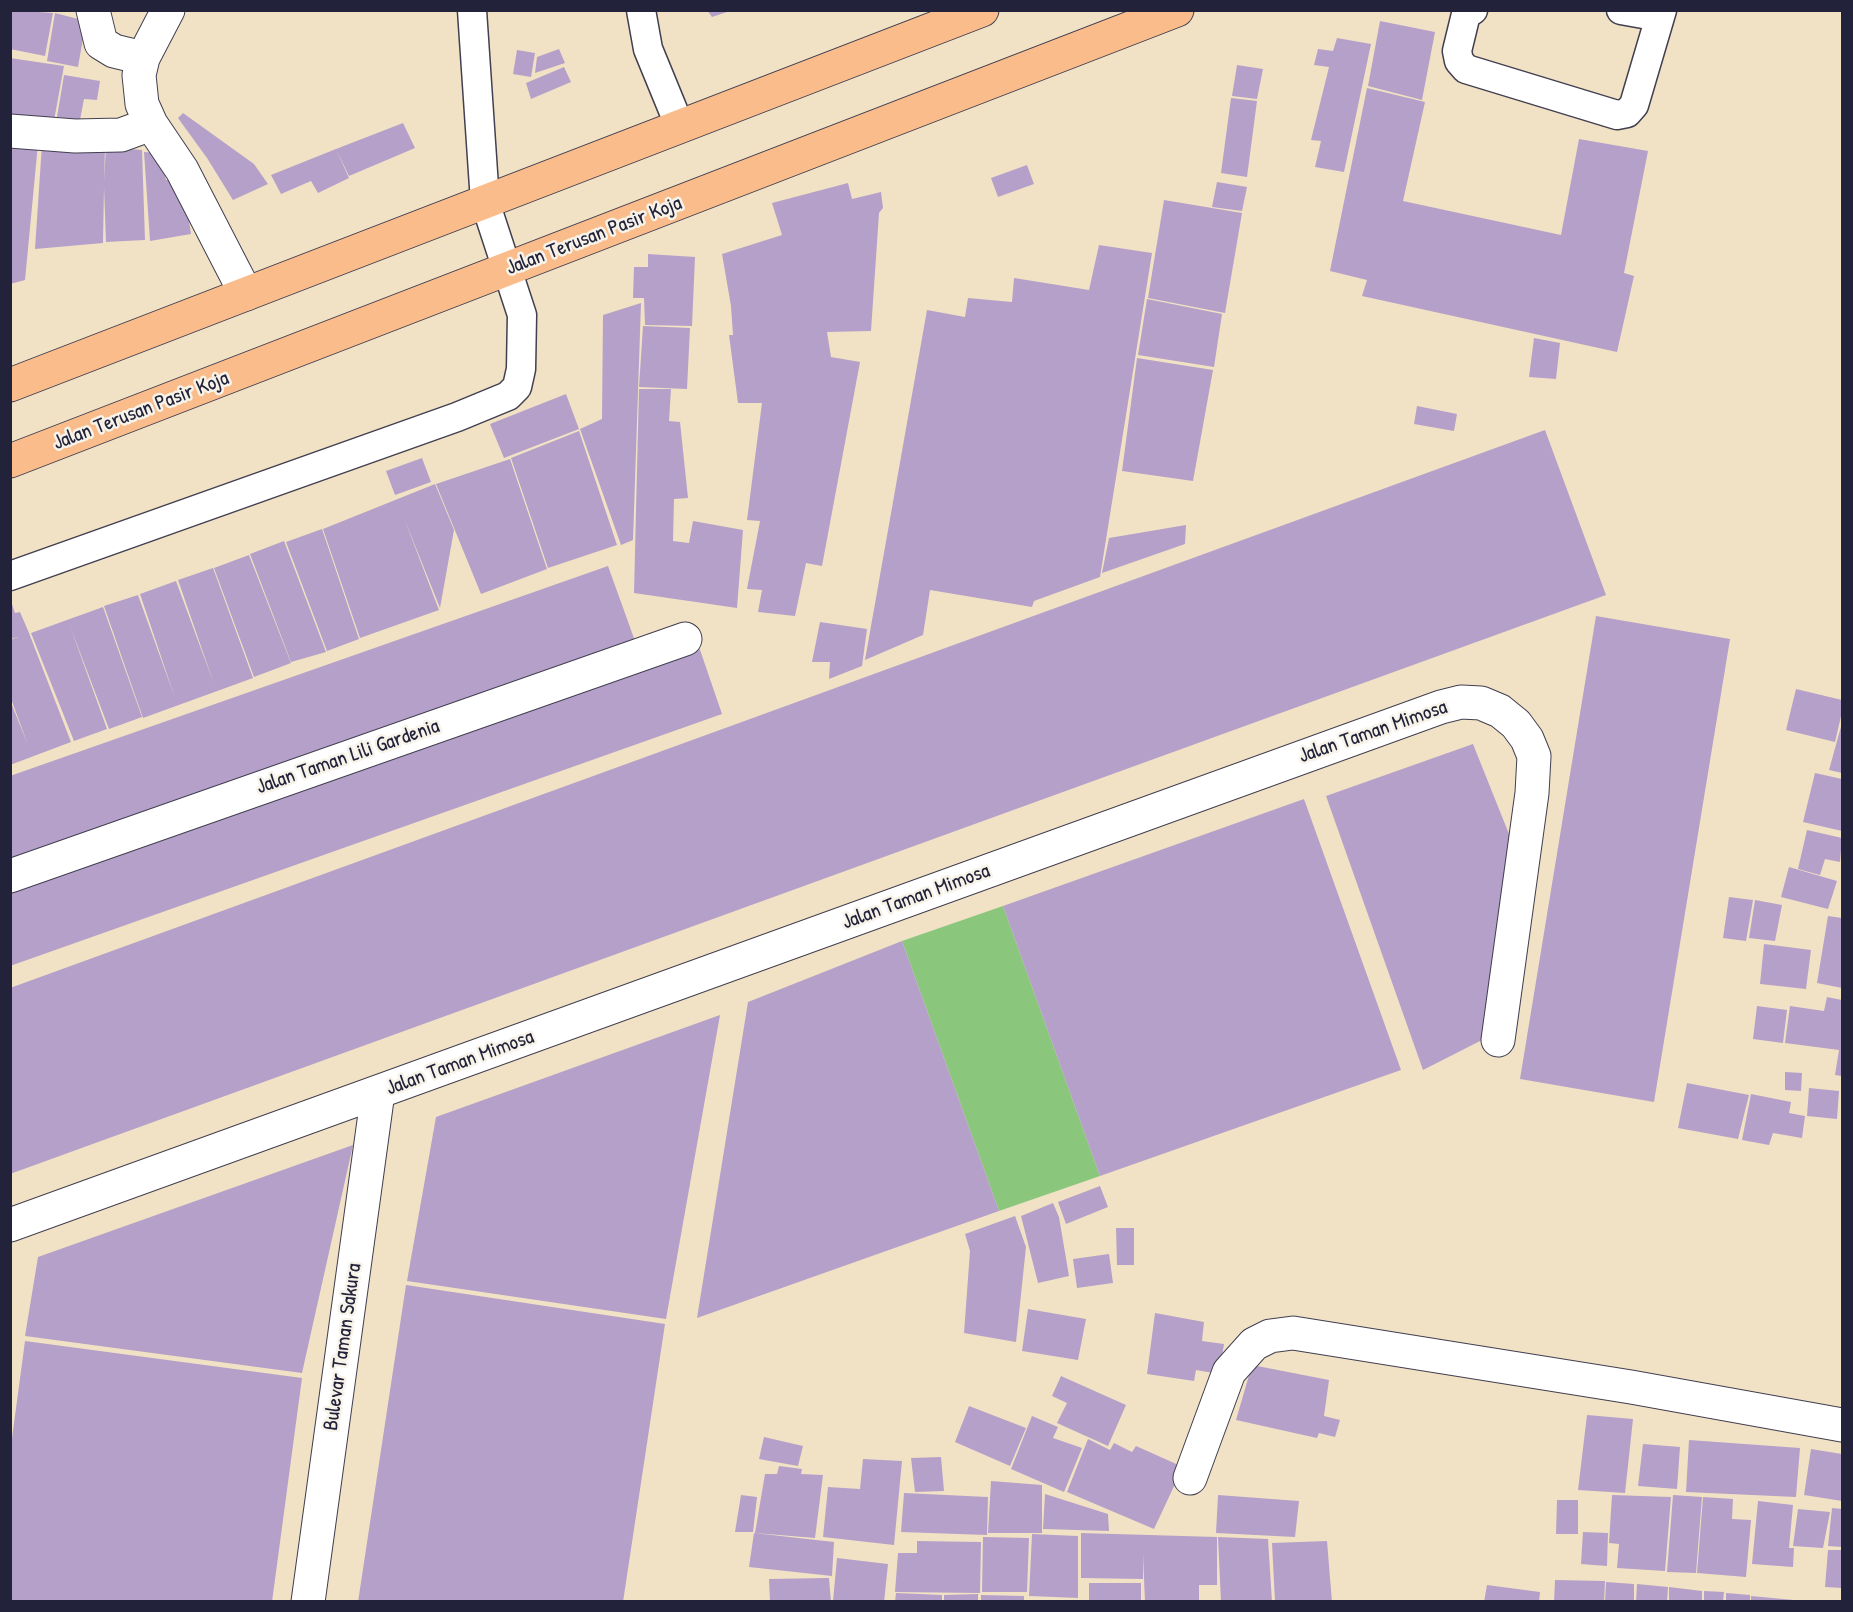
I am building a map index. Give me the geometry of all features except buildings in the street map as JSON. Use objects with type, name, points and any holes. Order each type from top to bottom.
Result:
[{"type":"main road","points":[[10,385],[982,10]]},
{"type":"main road","name":"Jalan Terusan Pasir Koja","points":[[10,461],[1177,10]]},
{"type":"street","points":[[93,10],[101,43],[114,51],[143,58]]},
{"type":"street","points":[[168,10],[143,58],[139,90],[151,124],[182,170],[246,294]]},
{"type":"street","points":[[10,131],[75,136],[121,135],[151,124]]},
{"type":"street","name":"Jalan Taman Lili Gardenia","points":[[10,876],[685,639]]},
{"type":"street","name":"Jalan Taman Mimosa","points":[[10,1225],[1430,711],[1461,702],[1481,703],[1500,711],[1516,724],[1527,738],[1534,756],[1532,793],[1498,1040]]},
{"type":"street","name":"Bulevar Taman Sakura","points":[[308,1602],[378,1092]]},
{"type":"street","points":[[1190,1478],[1229,1372],[1254,1344],[1270,1336],[1293,1333],[1842,1425]]},
{"type":"lane","points":[[10,576],[446,421],[508,396],[517,387],[522,369],[522,315],[485,202],[472,10]]},
{"type":"lane","points":[[640,10],[648,49],[680,127]]},
{"type":"lane","points":[[1473,10],[1466,14],[1457,51],[1459,61],[1466,69],[1617,115],[1627,113],[1634,105],[1661,14],[1621,10]]},
{"type":"green space","points":[[1003,906],[1100,1176],[999,1211],[902,941]]}]
